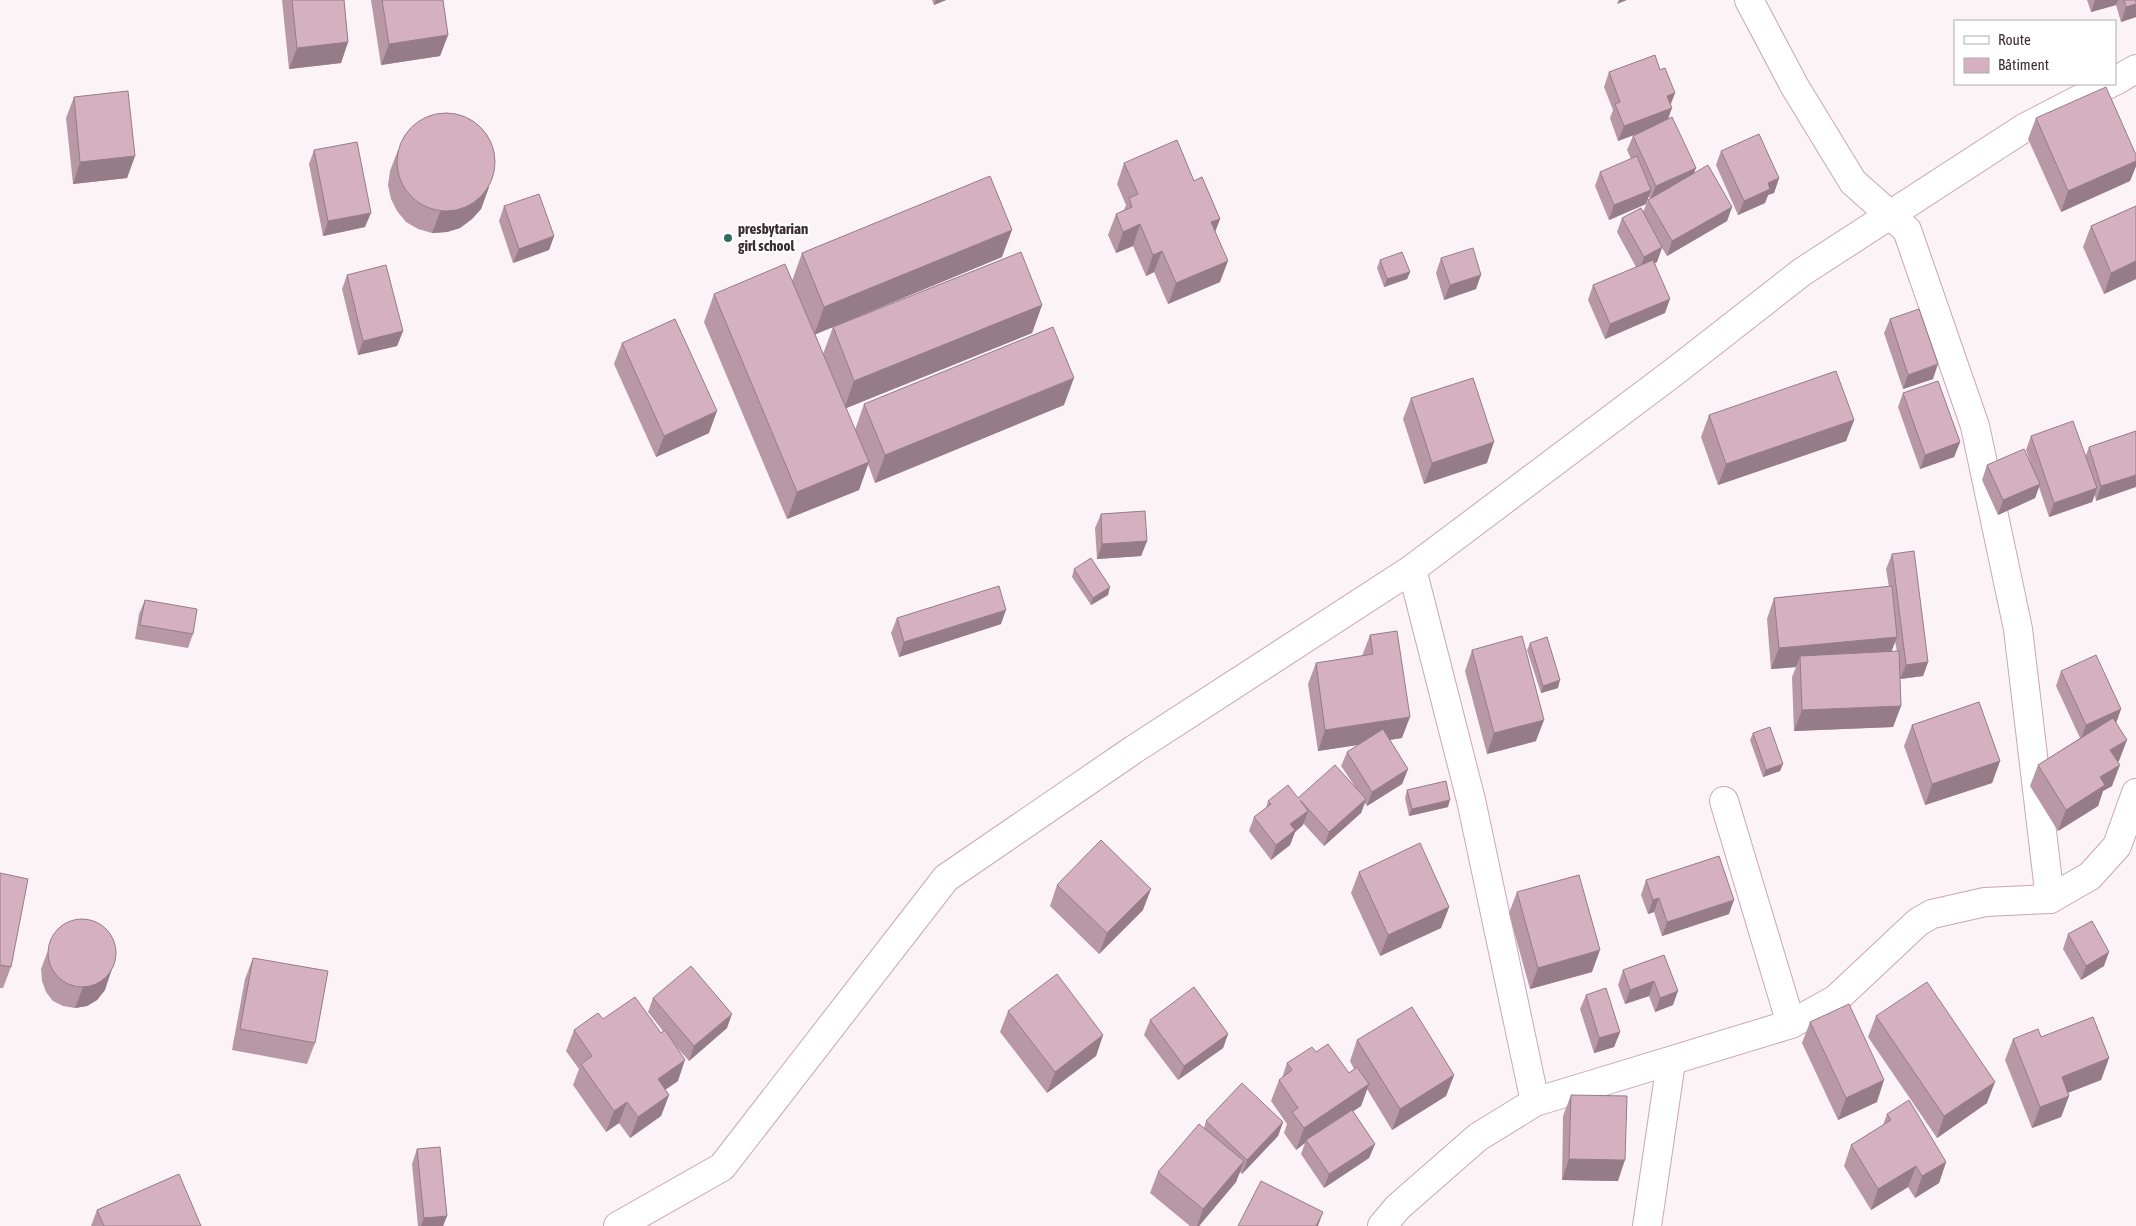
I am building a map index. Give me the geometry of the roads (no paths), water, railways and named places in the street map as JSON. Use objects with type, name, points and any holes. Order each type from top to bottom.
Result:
[{"type":"street","points":[[1749,0],[1795,86],[1853,182],[1908,230],[1976,426],[2018,629],[2050,899]]},
{"type":"street","points":[[2116,80],[2136,69]]},
{"type":"street","points":[[618,1226],[722,1167],[946,878],[1133,750],[1412,569],[1674,372],[1802,272],[2024,128],[2107,85]]},
{"type":"street","points":[[1412,569],[1471,800],[1535,1102]]},
{"type":"street","points":[[1382,1226],[1398,1207],[1478,1136],[1535,1102],[1791,1024],[1836,999],[1866,973],[1910,928],[1932,914],[1985,902],[2050,899],[2090,876],[2117,846],[2136,793]]},
{"type":"street","points":[[1724,802],[1791,1024]]},
{"type":"street","points":[[1647,1226],[1671,1062]]},
{"type":"place","name":"presbytarian girl school","points":[[728,238]]}]
